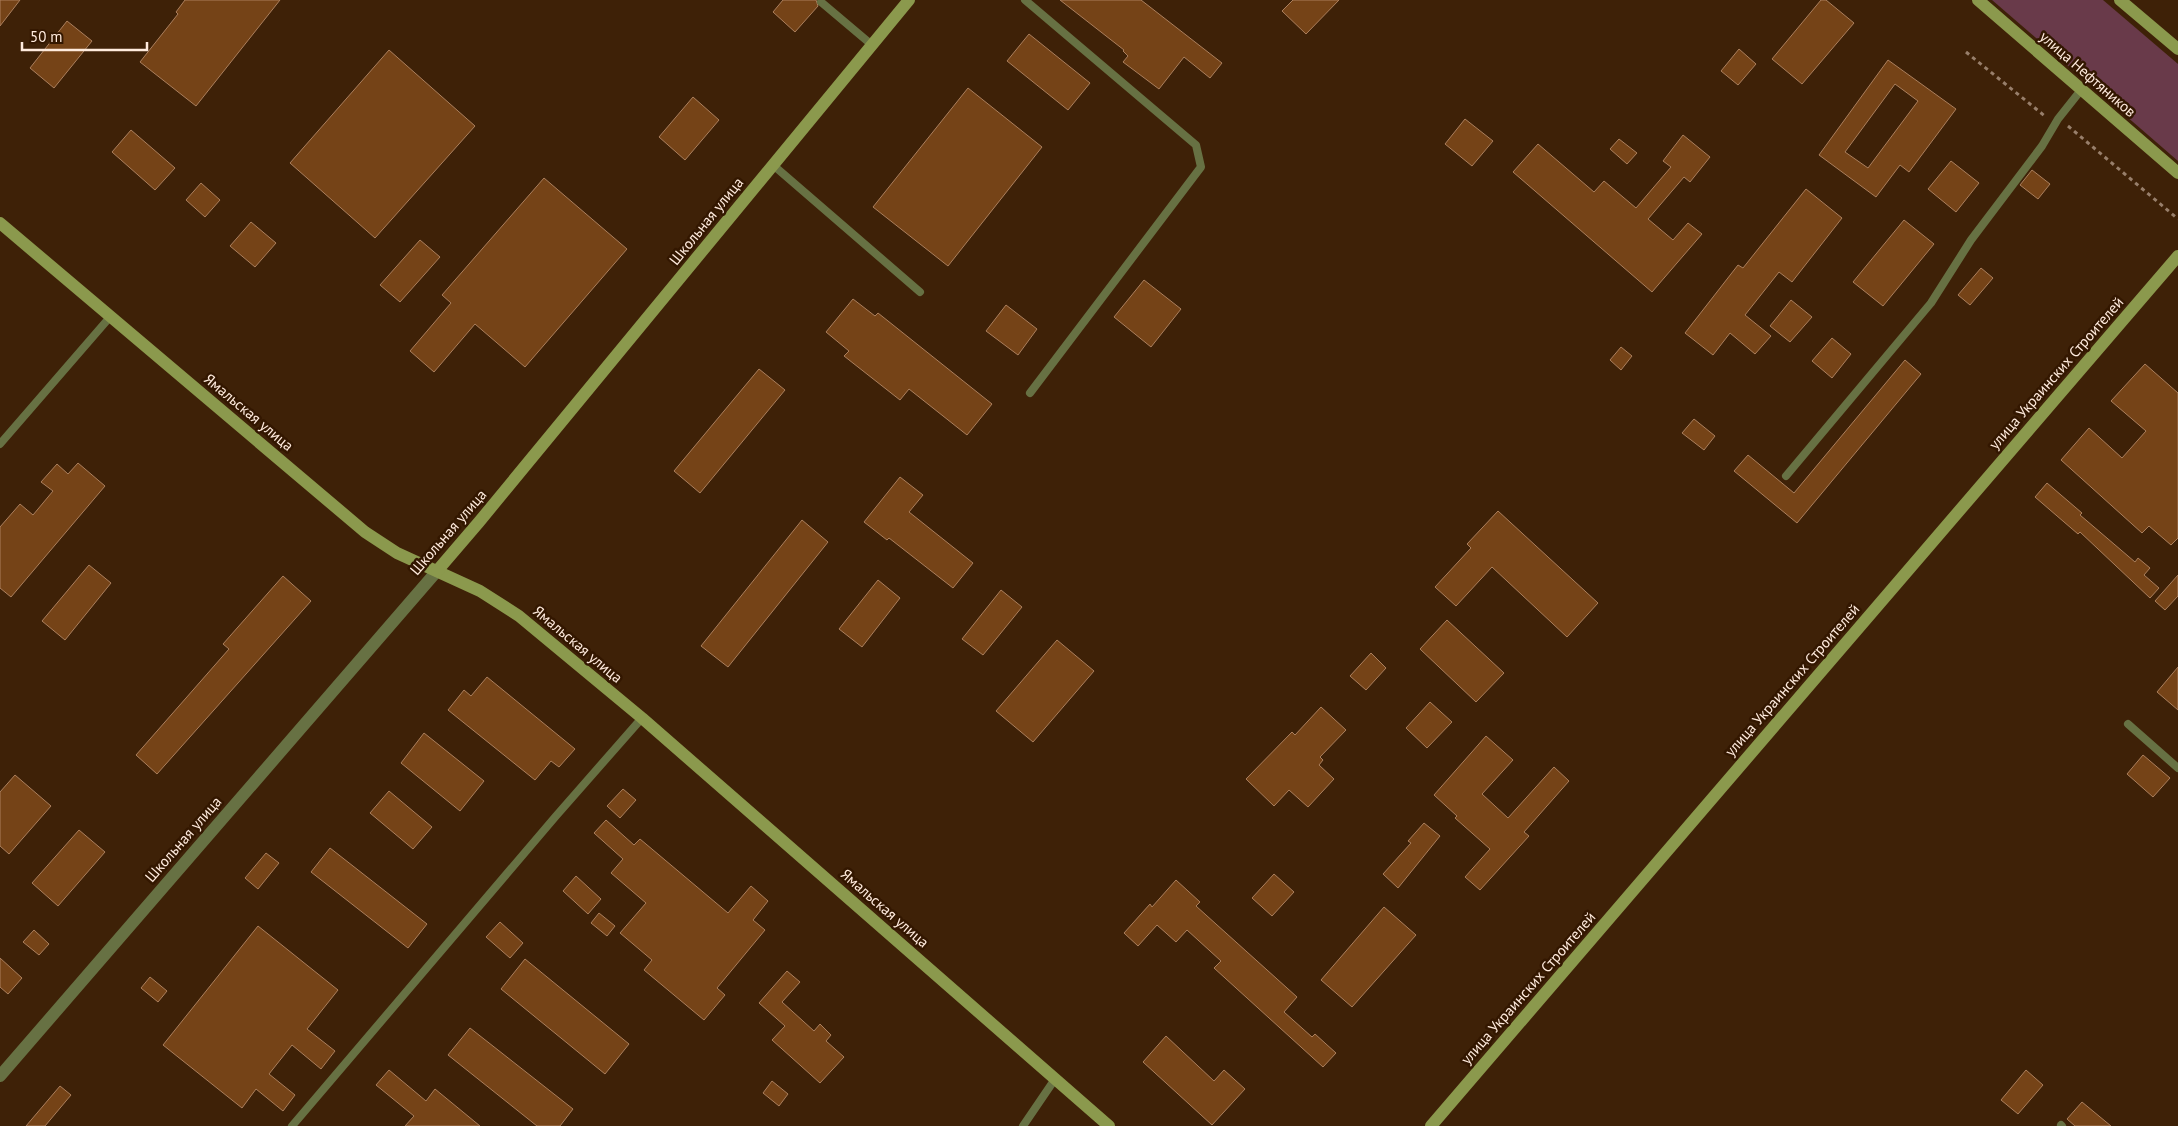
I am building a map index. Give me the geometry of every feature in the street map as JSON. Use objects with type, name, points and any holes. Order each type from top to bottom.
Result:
[{"type":"street","name":"Школьная улица","points":[[0,1076],[436,571],[909,0]]},
{"type":"street","name":"улица Нефтяников","points":[[1978,0],[2178,174]]},
{"type":"street","points":[[2120,0],[2178,49]]},
{"type":"street","name":"Ямальская улица","points":[[0,223],[365,532],[397,553],[501,603],[642,718],[1109,1126]]},
{"type":"street","name":"улица Украинских Строителей","points":[[1431,1126],[2178,256]]},
{"type":"lane","points":[[1025,0],[1196,145],[1201,167],[1030,393]]},
{"type":"lane","points":[[821,2],[872,45]]},
{"type":"lane","points":[[1786,476],[1931,303],[1971,240],[2042,146],[2056,121],[2081,90]]},
{"type":"lane","points":[[774,164],[920,292]]},
{"type":"lane","points":[[0,444],[110,317]]},
{"type":"lane","points":[[292,1126],[642,718]]},
{"type":"lane","points":[[2128,724],[2178,768]]},
{"type":"lane","points":[[1024,1126],[1055,1079]]},
{"type":"path","points":[[1966,52],[2043,116],[2067,125],[2178,219]]},
{"type":"shaded area","points":[[1992,0],[2103,0],[2178,64],[2178,161]]},
{"type":"building","points":[[0,0],[20,0],[0,26]]},
{"type":"building","points":[[185,0],[280,0],[196,106],[140,62],[178,14],[176,12]]},
{"type":"building","points":[[783,0],[816,0],[818,6],[795,32],[773,12]]},
{"type":"building","points":[[1060,0],[1141,0],[1222,63],[1210,78],[1184,57],[1159,89],[1123,62],[1128,56],[1124,50]]},
{"type":"building","points":[[1293,0],[1339,0],[1306,34],[1282,11]]},
{"type":"building","points":[[1821,0],[1826,0],[1854,23],[1802,84],[1772,59]]},
{"type":"building","points":[[67,21],[92,41],[54,88],[30,68]]},
{"type":"building","points":[[1029,34],[1090,83],[1068,110],[1007,61]]},
{"type":"building","points":[[1739,49],[1756,64],[1738,85],[1721,71]]},
{"type":"building","points":[[389,50],[475,126],[375,238],[290,163]]},
{"type":"building","points":[[1888,60],[1956,109],[1909,172],[1900,165],[1876,197],[1819,155]],"holes":[[[1895,84],[1918,101],[1868,168],[1845,152]]]},
{"type":"building","points":[[968,88],[1042,147],[948,266],[873,207]]},
{"type":"building","points":[[693,97],[719,120],[685,160],[659,137]]},
{"type":"building","points":[[1465,119],[1493,141],[1472,166],[1445,144]]},
{"type":"building","points":[[131,130],[175,168],[155,190],[112,152]]},
{"type":"building","points":[[1683,135],[1710,157],[1690,182],[1684,177],[1648,219],[1673,240],[1688,223],[1702,234],[1652,292],[1513,172],[1538,144],[1594,192],[1604,181],[1636,208],[1671,167],[1663,161]]},
{"type":"building","points":[[1619,139],[1637,153],[1627,164],[1610,149]]},
{"type":"building","points":[[1951,161],[1979,183],[1956,212],[1928,189]]},
{"type":"building","points":[[2032,170],[2050,184],[2038,199],[2020,185]]},
{"type":"building","points":[[544,178],[627,249],[525,367],[475,324],[434,372],[410,351],[451,303],[442,295]]},
{"type":"building","points":[[201,183],[220,200],[205,217],[186,200]]},
{"type":"building","points":[[1806,189],[1842,218],[1792,282],[1779,272],[1745,315],[1771,336],[1755,354],[1730,333],[1713,355],[1685,333],[1738,265],[1743,268]]},
{"type":"building","points":[[1904,220],[1934,244],[1883,306],[1853,282]]},
{"type":"building","points":[[251,222],[276,243],[255,267],[230,246]]},
{"type":"building","points":[[420,240],[440,257],[400,302],[380,285]]},
{"type":"building","points":[[1981,268],[1993,278],[1970,305],[1958,295]]},
{"type":"building","points":[[1144,280],[1181,309],[1151,347],[1114,317]]},
{"type":"building","points":[[853,299],[875,316],[878,313],[992,404],[967,435],[909,389],[900,400],[844,356],[849,351],[826,332]]},
{"type":"building","points":[[1791,300],[1812,317],[1790,342],[1770,326]]},
{"type":"building","points":[[1006,305],[1037,329],[1018,355],[986,331]]},
{"type":"building","points":[[1832,338],[1851,354],[1832,378],[1812,361]]},
{"type":"building","points":[[1621,347],[1632,356],[1621,370],[1610,360]]},
{"type":"building","points":[[1905,360],[1921,374],[1797,523],[1734,471],[1748,455],[1794,493]]},
{"type":"building","points":[[2145,364],[2178,393],[2178,538],[2171,545],[2149,526],[2142,533],[2061,460],[2089,428],[2122,458],[2146,431],[2111,401]]},
{"type":"building","points":[[759,369],[785,390],[700,493],[674,471]]},
{"type":"building","points":[[1694,419],[1715,436],[1704,450],[1682,433]]},
{"type":"building","points":[[78,463],[105,486],[11,597],[0,588],[0,527],[20,504],[33,515],[53,491],[41,482],[57,464],[68,474]]},
{"type":"building","points":[[900,477],[923,495],[909,512],[973,563],[953,588],[889,538],[887,540],[864,522]]},
{"type":"building","points":[[2047,483],[2082,513],[2080,515],[2135,562],[2138,558],[2150,568],[2144,575],[2159,588],[2150,598],[2080,532],[2078,534],[2035,497]]},
{"type":"building","points":[[1498,511],[1598,603],[1567,637],[1492,567],[1456,606],[1435,587],[1471,548],[1467,544]]},
{"type":"building","points":[[802,520],[828,542],[728,667],[701,646]]},
{"type":"building","points":[[89,565],[111,583],[65,640],[42,621]]},
{"type":"building","points":[[2178,575],[2178,596],[2165,610],[2155,601]]},
{"type":"building","points":[[283,576],[311,601],[157,774],[136,755],[229,649],[223,644]]},
{"type":"building","points":[[878,580],[900,598],[862,647],[839,629]]},
{"type":"building","points":[[1001,590],[1022,607],[983,655],[962,639]]},
{"type":"building","points":[[1447,620],[1504,673],[1476,702],[1420,649]]},
{"type":"building","points":[[1057,640],[1094,671],[1033,742],[996,711]]},
{"type":"building","points":[[1371,653],[1386,668],[1366,690],[1350,676]]},
{"type":"building","points":[[2178,667],[2178,710],[2157,692]]},
{"type":"building","points":[[487,677],[575,749],[559,767],[551,761],[535,780],[448,710],[464,690],[471,696]]},
{"type":"building","points":[[1430,702],[1452,722],[1427,748],[1406,728]]},
{"type":"building","points":[[1321,707],[1346,730],[1320,757],[1323,760],[1319,765],[1334,779],[1308,807],[1289,790],[1274,806],[1246,779],[1292,732],[1295,735]]},
{"type":"building","points":[[424,733],[484,781],[460,811],[401,763]]},
{"type":"building","points":[[1486,736],[1513,760],[1482,794],[1508,818],[1554,767],[1569,781],[1524,832],[1529,836],[1480,890],[1465,877],[1490,849],[1455,818],[1457,816],[1434,795]]},
{"type":"building","points":[[2143,755],[2170,778],[2153,797],[2127,774]]},
{"type":"building","points":[[15,775],[51,806],[9,854],[0,846],[0,792]]},
{"type":"building","points":[[623,789],[636,800],[620,818],[607,806]]},
{"type":"building","points":[[389,791],[432,827],[413,849],[370,813]]},
{"type":"building","points":[[606,820],[634,845],[640,839],[728,913],[751,886],[768,901],[753,920],[765,930],[717,988],[725,995],[704,1020],[644,970],[652,960],[620,933],[646,903],[611,873],[623,859],[594,833]]},
{"type":"building","points":[[1424,823],[1440,836],[1398,888],[1383,874],[1411,843],[1408,841]]},
{"type":"building","points":[[79,830],[105,852],[58,906],[32,883]]},
{"type":"building","points":[[330,848],[427,924],[408,948],[311,872]]},
{"type":"building","points":[[266,853],[279,863],[258,889],[245,878]]},
{"type":"building","points":[[1274,874],[1294,892],[1272,916],[1252,898]]},
{"type":"building","points":[[576,876],[601,899],[588,914],[563,891]]},
{"type":"building","points":[[1176,880],[1200,902],[1196,906],[1297,997],[1284,1012],[1312,1037],[1315,1034],[1336,1053],[1323,1067],[1214,968],[1221,961],[1187,930],[1176,942],[1157,925],[1138,946],[1124,933],[1150,904],[1152,907]]},
{"type":"building","points":[[1384,907],[1416,935],[1352,1007],[1321,980]]},
{"type":"building","points":[[599,913],[615,926],[607,936],[591,923]]},
{"type":"building","points":[[500,922],[523,943],[510,958],[486,937]]},
{"type":"building","points":[[258,926],[338,990],[307,1029],[335,1051],[321,1069],[292,1045],[269,1074],[295,1095],[283,1111],[256,1089],[242,1108],[163,1045]]},
{"type":"building","points":[[34,930],[49,944],[39,955],[23,942]]},
{"type":"building","points":[[0,958],[22,978],[8,994],[0,987]]},
{"type":"building","points":[[525,959],[629,1044],[605,1074],[501,989]]},
{"type":"building","points":[[787,971],[800,982],[782,1002],[814,1031],[820,1024],[831,1035],[826,1041],[844,1057],[820,1083],[772,1040],[785,1026],[759,1003]]},
{"type":"building","points":[[150,977],[167,991],[158,1002],[141,988]]},
{"type":"building","points":[[470,1028],[573,1109],[560,1126],[537,1126],[448,1055]]},
{"type":"building","points":[[1166,1036],[1214,1081],[1224,1070],[1245,1089],[1212,1125],[1143,1062]]},
{"type":"building","points":[[389,1070],[426,1101],[435,1089],[480,1126],[405,1126],[414,1116],[376,1085]]},
{"type":"building","points":[[2026,1070],[2043,1085],[2018,1114],[2001,1100]]},
{"type":"building","points":[[772,1081],[788,1094],[779,1106],[763,1093]]},
{"type":"building","points":[[60,1086],[71,1095],[45,1126],[26,1126]]},
{"type":"building","points":[[2082,1102],[2111,1126],[2075,1126],[2067,1119]]}]
